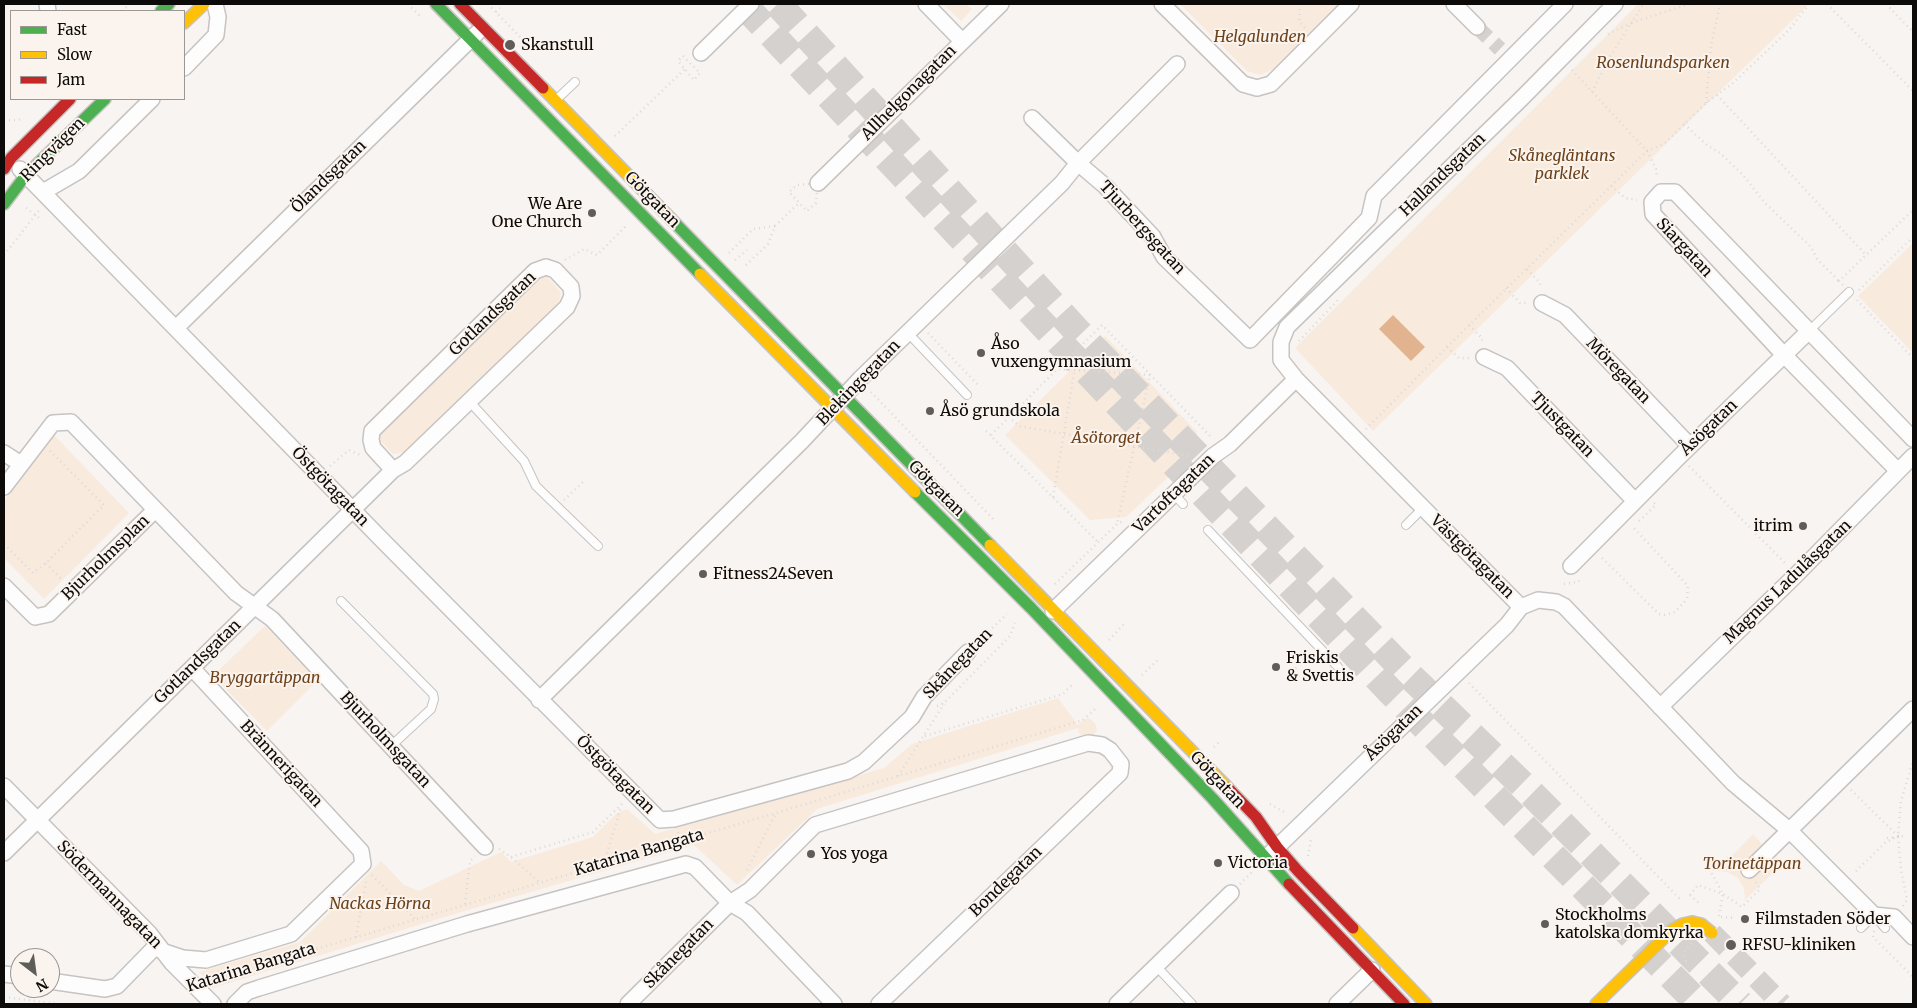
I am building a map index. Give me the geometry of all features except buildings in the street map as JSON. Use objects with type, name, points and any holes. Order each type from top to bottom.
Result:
[{"type":"street","points":[[185,22],[204,4]]},
{"type":"street","points":[[185,67],[216,35],[218,18],[215,4]]},
{"type":"street","name":"Götgatan","points":[[436,4],[1031,608],[1219,805],[1266,858],[1404,1004]]},
{"type":"street","name":"Götgatan","points":[[460,4],[845,395],[1256,818],[1277,847],[1298,871],[1426,1004]]},
{"type":"street","points":[[701,53],[752,4]]},
{"type":"street","points":[[926,4],[962,40]]},
{"type":"street","name":"Allhelgonagatan","points":[[818,183],[962,40],[1001,4]]},
{"type":"street","points":[[1162,4],[1243,84],[1257,88],[1270,84],[1352,4]]},
{"type":"street","points":[[1454,4],[1477,27]]},
{"type":"street","name":"Hallandsgatan","points":[[1250,340],[1369,218],[1374,196],[1505,54],[1565,4]]},
{"type":"street","name":"Hallandsgatan","points":[[1281,351],[1281,342],[1287,327],[1521,99],[1615,4]]},
{"type":"street","name":"Ölandsgatan","points":[[176,328],[483,26]]},
{"type":"street","name":"Blekingegatan","points":[[539,700],[845,395],[1062,183],[1078,163],[1177,64]]},
{"type":"street","name":"Ringvägen","points":[[6,160],[69,100]]},
{"type":"street","name":"Ringvägen","points":[[43,192],[79,171],[151,100]]},
{"type":"street","name":"Ringvägen","points":[[4,204],[26,175],[98,101]]},
{"type":"street","name":"Tjurbergsgatan","points":[[1032,118],[1078,163],[1098,179],[1153,237],[1164,256],[1250,340]]},
{"type":"street","name":"Östgötagatan","points":[[6,160],[26,175],[43,192],[352,510],[633,794],[667,819]]},
{"type":"street","name":"Siargatan","points":[[1898,471],[1784,355],[1653,214],[1656,197],[1675,192],[1913,439]]},
{"type":"street","name":"Gotlandsgatan","points":[[4,852],[392,470],[404,463],[567,308],[572,296],[571,287],[555,270],[546,267],[535,271],[372,432],[370,440],[373,448],[392,470]]},
{"type":"street","name":"Möregatan","points":[[1542,303],[1564,315],[1684,451]]},
{"type":"street","name":"Åsögatan","points":[[1571,566],[1684,451],[1809,331]]},
{"type":"street","name":"Västgötagatan","points":[[1281,351],[1281,360],[1296,379],[1521,607],[1538,600],[1556,602]]},
{"type":"street","name":"Tjustgatan","points":[[1484,358],[1508,368],[1635,501]]},
{"type":"street","name":"Vartoftagatan","points":[[1053,611],[1178,499],[1213,456],[1230,444],[1296,379]]},
{"type":"street","name":"Bjurholmsplan","points":[[4,487],[53,423],[71,422],[155,510],[49,614],[35,617],[4,586]]},
{"type":"street","points":[[4,453],[21,464]]},
{"type":"street","name":"Magnus Ladulåsgatan","points":[[1660,707],[1796,575],[1913,456]]},
{"type":"street","name":"Bjurholmsgatan","points":[[155,510],[236,593],[272,619],[485,847]]},
{"type":"street","points":[[1556,602],[1564,606],[1733,783],[1789,830],[1874,915],[1913,937]]},
{"type":"street","name":"Åsögatan","points":[[1266,858],[1507,625],[1521,607]]},
{"type":"street","name":"Skånegatan","points":[[848,771],[864,762],[912,717],[924,697],[968,652]]},
{"type":"street","name":"Brännerigatan","points":[[192,668],[361,851],[366,867]]},
{"type":"street","points":[[1749,870],[1913,709]]},
{"type":"street","name":"Skånegatan","points":[[628,1004],[730,903],[750,890],[815,825],[1088,743],[1102,745],[1116,756]]},
{"type":"street","name":"Bondegatan","points":[[879,1004],[1120,773],[1121,764],[1116,756]]},
{"type":"street","name":"Katarina Bangata","points":[[667,819],[848,771]]},
{"type":"street","name":"Södermannagatan","points":[[4,786],[149,934],[192,985],[213,1004]]},
{"type":"street","points":[[686,864],[695,867],[730,903],[747,913],[834,1004]]},
{"type":"street","name":"Katarina Bangata","points":[[239,1000],[248,992],[467,924],[686,864]]},
{"type":"street","name":"Katarina Bangata","points":[[160,948],[182,958],[206,960],[291,934],[366,867]]},
{"type":"street","points":[[1117,1004],[1231,893]]},
{"type":"street","points":[[1596,1004],[1672,930],[1692,922],[1701,924],[1712,933]]},
{"type":"street","points":[[60,982],[105,989],[117,986],[160,948]]},
{"type":"street","points":[[1337,1004],[1372,970]]},
{"type":"lane","points":[[555,101],[575,82]]},
{"type":"lane","name":"Åsögatan","points":[[1809,331],[1851,294]]},
{"type":"lane","points":[[913,328],[967,395]]},
{"type":"lane","points":[[469,401],[524,461],[536,486],[598,546]]},
{"type":"lane","points":[[1406,524],[1423,508]]},
{"type":"lane","points":[[1208,530],[1338,667]]},
{"type":"lane","points":[[342,601],[433,694],[434,699],[431,709],[391,746]]},
{"type":"lane","points":[[1861,928],[1874,915]]},
{"type":"lane","points":[[1156,966],[1192,1004]]},
{"type":"path","points":[[1300,4],[1298,21],[1310,32]]},
{"type":"path","points":[[1592,92],[1610,57],[1631,23],[1689,4]]},
{"type":"path","points":[[1706,103],[1711,46],[1720,4]]},
{"type":"path","points":[[1355,440],[1452,341],[1647,151],[1665,143],[1706,103],[1732,84],[1789,30],[1809,4]]},
{"type":"path","points":[[1827,4],[1913,91]]},
{"type":"path","points":[[1886,4],[1913,32]]},
{"type":"path","points":[[496,12],[500,8]]},
{"type":"path","points":[[678,61],[694,80]]},
{"type":"path","points":[[614,137],[685,70]]},
{"type":"path","points":[[1572,70],[1647,151],[1656,169],[1656,197],[1625,198],[1611,186]]},
{"type":"path","points":[[1717,95],[1866,255]]},
{"type":"path","points":[[4,121],[28,118]]},
{"type":"path","points":[[1684,124],[1708,146],[1720,153],[1737,170],[1766,203],[1811,247],[1817,259],[1913,358]]},
{"type":"path","points":[[797,185],[789,192],[807,211],[816,203]]},
{"type":"path","points":[[4,255],[40,209],[43,192]]},
{"type":"path","points":[[743,268],[768,244],[775,226],[799,203]]},
{"type":"path","points":[[26,208],[42,220]]},
{"type":"path","points":[[1839,281],[1913,210]]},
{"type":"path","points":[[581,251],[584,249],[597,255],[627,225]]},
{"type":"path","points":[[729,254],[753,229],[775,226]]},
{"type":"path","points":[[1851,294],[1911,241],[1913,237]]},
{"type":"path","points":[[735,260],[747,250]]},
{"type":"path","points":[[991,435],[1102,325],[1213,440]]},
{"type":"path","points":[[913,328],[979,386]]},
{"type":"path","points":[[1053,497],[1078,349]]},
{"type":"path","points":[[1058,369],[1150,375]]},
{"type":"path","points":[[1055,584],[1117,524],[1150,375]]},
{"type":"path","name":"Götgatan","points":[[871,392],[1000,527]]},
{"type":"path","points":[[1005,413],[1019,426],[1194,457]]},
{"type":"path","points":[[986,430],[1098,542]]},
{"type":"path","points":[[4,544],[33,573],[46,563],[104,505],[39,440]]},
{"type":"path","points":[[1684,451],[1796,575]]},
{"type":"path","points":[[558,506],[583,482]]},
{"type":"path","points":[[1602,558],[1659,614],[1665,615],[1675,612],[1687,599],[1688,586],[1633,527]]},
{"type":"path","points":[[46,563],[73,590]]},
{"type":"path","points":[[1556,602],[1571,566]]},
{"type":"path","name":"Skånegatan","points":[[968,652],[1007,614]]},
{"type":"path","name":"Skånegatan","points":[[898,776],[925,736],[944,703],[1010,636],[1015,623]]},
{"type":"path","points":[[1108,640],[1125,623]]},
{"type":"path","points":[[1292,672],[1318,645]]},
{"type":"path","points":[[1142,675],[1160,658]]},
{"type":"path","points":[[1458,672],[1681,900]]},
{"type":"path","points":[[925,736],[1063,694],[1073,684]]},
{"type":"path","name":"Skånegatan","points":[[936,706],[944,703]]},
{"type":"path","name":"Katarina Bangata","points":[[192,985],[1084,720],[1096,708]]},
{"type":"path","points":[[1214,748],[1220,741]]},
{"type":"path","points":[[1890,923],[1907,900],[1901,869],[1898,836],[1901,802],[1913,761]]},
{"type":"path","points":[[1841,780],[1898,836]]},
{"type":"path","name":"Katarina Bangata","points":[[511,857],[593,832],[633,794]]},
{"type":"path","points":[[604,863],[621,804]]},
{"type":"path","points":[[747,870],[776,813]]},
{"type":"path","points":[[667,819],[680,840],[686,864]]},
{"type":"path","points":[[1843,884],[1885,843],[1898,836]]},
{"type":"path","points":[[1887,838],[1904,836]]},
{"type":"path","points":[[465,904],[470,861],[485,847],[502,850],[540,882]]},
{"type":"path","points":[[1724,922],[1719,918],[1722,894],[1712,872],[1726,857]]},
{"type":"path","points":[[366,867],[415,919]]},
{"type":"path","points":[[356,937],[366,867]]},
{"type":"path","points":[[1690,895],[1698,885],[1722,894],[1742,907],[1760,889]]},
{"type":"path","points":[[1874,915],[1874,936],[1913,977]]},
{"type":"path","points":[[1686,961],[1684,952],[1700,935]]},
{"type":"path","points":[[206,960],[223,976],[239,1000]]},
{"type":"path","points":[[4,997],[59,1004]]},
{"type":"green space","points":[[943,4],[966,4],[972,9],[961,21]]},
{"type":"green space","name":"Helgalunden","points":[[1180,4],[1340,4],[1276,68],[1260,75],[1247,71]]},
{"type":"green space","name":"Rosenlundsparken","points":[[1638,4],[1809,4],[1373,431],[1295,348]]},
{"type":"green space","points":[[1913,243],[1913,349],[1911,351],[1858,296]]},
{"type":"green space","points":[[548,277],[561,293],[558,306],[406,452],[393,454],[379,439],[382,428],[534,279]]},
{"type":"green space","name":"Åsötorget","points":[[1105,336],[1197,432],[1197,450],[1126,517],[1090,520],[1005,435]]},
{"type":"green space","points":[[53,434],[129,513],[44,599],[4,558],[4,501]]},
{"type":"green space","name":"Bryggartäppan","points":[[265,626],[317,681],[267,731],[218,681],[220,669]]},
{"type":"green space","name":"Nackas Hörna","points":[[1058,698],[1078,725],[1083,720],[1089,718],[1095,723],[1097,730],[1093,736],[1084,738],[1079,733],[1078,728],[817,809],[737,885],[694,845],[461,912],[213,988],[199,972],[300,942],[381,861],[404,885],[419,891],[501,852],[511,862],[593,837],[617,813],[627,809],[655,834],[884,768],[912,744]]},
{"type":"green space","name":"Torinetäppan","points":[[1753,834],[1781,865],[1745,900],[1744,888],[1738,878],[1727,872],[1717,871]]},
{"type":"shaded area","points":[[1393,315],[1425,347],[1411,361],[1379,329]]},
{"type":"tunnel","points":[[743,4],[1062,345],[1389,690],[1699,1004]]},
{"type":"tunnel","points":[[778,4],[1077,331],[1407,673],[1532,794],[1740,1004]]},
{"type":"tunnel","points":[[1477,27],[1500,49]]},
{"type":"tunnel","points":[[1712,933],[1782,1004]]},
{"type":"traffic: fast","points":[[162,10],[169,4]]},
{"type":"traffic: fast","points":[[436,4],[700,274]]},
{"type":"traffic: fast","points":[[4,204],[26,175],[104,100]]},
{"type":"traffic: fast","points":[[671,219],[990,545]]},
{"type":"traffic: fast","points":[[915,492],[1031,608],[1213,799],[1289,884]]},
{"type":"traffic: slow","points":[[185,22],[204,4]]},
{"type":"traffic: slow","points":[[543,88],[671,219]]},
{"type":"traffic: slow","points":[[700,274],[915,492]]},
{"type":"traffic: slow","points":[[990,545],[1228,788]]},
{"type":"traffic: slow","points":[[1596,1004],[1672,930],[1692,922]]},
{"type":"traffic: slow","points":[[1692,922],[1701,924],[1712,933]]},
{"type":"traffic: slow","points":[[1353,928],[1426,1004]]},
{"type":"traffic: jam","points":[[460,4],[543,88]]},
{"type":"traffic: jam","points":[[4,169],[11,158],[69,100]]},
{"type":"traffic: jam","points":[[1228,788],[1256,817],[1277,847],[1298,871],[1353,928]]},
{"type":"traffic: jam","points":[[1289,884],[1404,1004]]},
{"type":"place","name":"Skanstull","points":[[510,45]]},
{"type":"place","name":"We Are One Church","points":[[592,213]]},
{"type":"place","name":"Åso vuxengymnasium","points":[[981,353]]},
{"type":"place","name":"Åsö grundskola","points":[[930,411]]},
{"type":"place","name":"itrim","points":[[1803,526]]},
{"type":"place","name":"Fitness24Seven","points":[[703,574]]},
{"type":"place","name":"Friskis & Svettis","points":[[1276,667]]},
{"type":"place","name":"Yos yoga","points":[[811,854]]},
{"type":"place","name":"Victoria","points":[[1218,863]]},
{"type":"place","name":"Filmstaden Söder","points":[[1745,919]]},
{"type":"place","name":"Stockholms katolska domkyrka","points":[[1545,924]]},
{"type":"place","name":"RFSU-kliniken","points":[[1731,945]]},
{"type":"park label","name":"Skånegläntans parklek","points":[[1562,165]]}]
